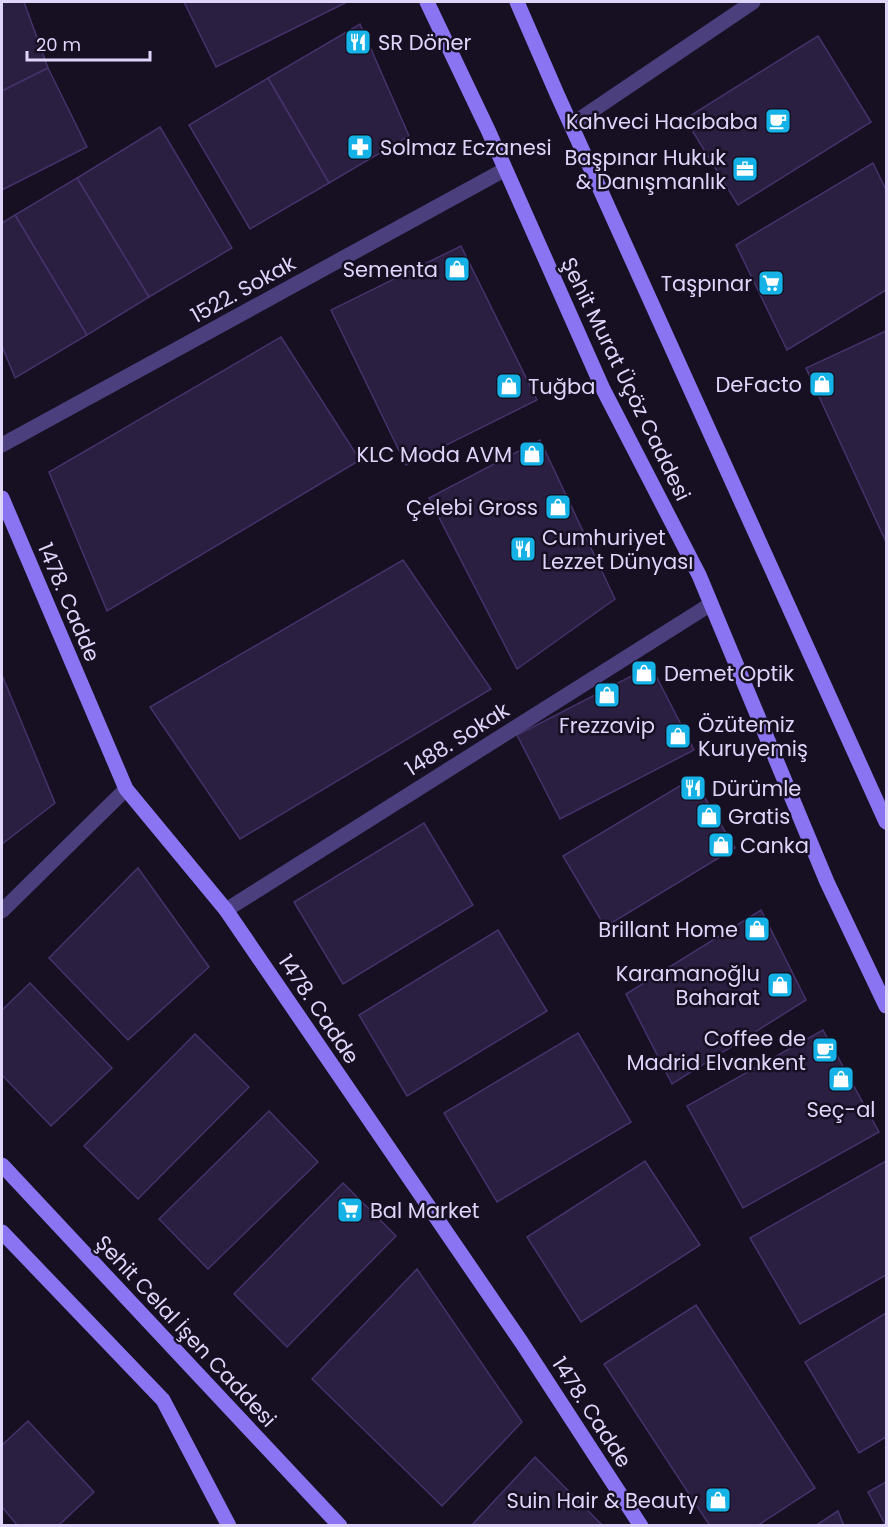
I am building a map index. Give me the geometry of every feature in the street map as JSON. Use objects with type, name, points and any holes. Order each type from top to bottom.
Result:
[{"type":"street","name":"Şehit Murat Üçöz Caddesi","points":[[427,2],[488,130],[603,389],[699,575],[827,882],[886,1006]]},
{"type":"street","points":[[517,2],[882,802],[886,822]]},
{"type":"street","points":[[571,124],[753,2]]},
{"type":"street","name":"1522. Sokak","points":[[2,445],[504,170]]},
{"type":"street","name":"1478. Cadde","points":[[2,498],[126,789],[226,910],[522,1343],[642,1526]]},
{"type":"street","name":"1488. Sokak","points":[[226,910],[711,604]]},
{"type":"street","points":[[2,911],[126,789]]},
{"type":"street","name":"Şehit Celal İşen Caddesi","points":[[2,1165],[340,1526]]},
{"type":"street","points":[[2,1232],[163,1400],[229,1526]]},
{"type":"building","points":[[2,2],[24,2],[48,68],[2,91]]},
{"type":"building","points":[[184,2],[347,2],[216,67]]},
{"type":"building","points":[[360,24],[409,136],[329,183],[268,78]]},
{"type":"building","name":"Kahveci Hacıbaba","points":[[818,36],[871,122],[738,205],[685,119]]},
{"type":"building","points":[[48,68],[87,147],[2,190],[2,91]]},
{"type":"building","points":[[268,78],[329,183],[250,229],[189,125]]},
{"type":"building","points":[[160,127],[232,248],[149,297],[77,178]]},
{"type":"building","points":[[873,163],[886,190],[886,290],[787,350],[736,245]]},
{"type":"building","points":[[77,178],[149,297],[87,335],[15,215]]},
{"type":"building","points":[[15,215],[87,335],[15,378],[2,346],[2,223]]},
{"type":"building","points":[[461,246],[537,400],[406,465],[331,310]]},
{"type":"building","points":[[886,331],[886,542],[806,368]]},
{"type":"building","points":[[281,337],[360,460],[107,611],[49,472]]},
{"type":"building","name":"Cumhuriyet Lezzet Dünyası","points":[[540,440],[615,599],[517,669],[429,498]]},
{"type":"building","points":[[403,560],[491,689],[240,839],[150,707]]},
{"type":"building","points":[[651,666],[694,750],[560,819],[517,735]]},
{"type":"building","points":[[2,675],[55,803],[2,844]]},
{"type":"building","points":[[693,778],[735,848],[605,927],[563,856]]},
{"type":"building","points":[[424,823],[473,905],[343,984],[294,902]]},
{"type":"building","points":[[138,868],[209,967],[128,1040],[49,958]]},
{"type":"building","points":[[761,910],[806,1000],[672,1084],[626,994]]},
{"type":"building","points":[[498,930],[547,1011],[407,1096],[359,1015]]},
{"type":"building","points":[[30,983],[112,1068],[51,1126],[2,1075],[2,1010]]},
{"type":"building","points":[[823,1030],[879,1132],[743,1208],[687,1106]]},
{"type":"building","points":[[578,1033],[631,1122],[497,1202],[444,1113]]},
{"type":"building","points":[[195,1034],[249,1087],[138,1199],[84,1146]]},
{"type":"building","points":[[269,1111],[318,1162],[208,1269],[159,1219]]},
{"type":"building","points":[[645,1161],[700,1245],[581,1322],[527,1237]]},
{"type":"building","points":[[886,1161],[886,1275],[800,1324],[750,1238]]},
{"type":"building","points":[[343,1183],[396,1236],[287,1347],[234,1294]]},
{"type":"building","points":[[417,1269],[522,1422],[442,1506],[312,1379]]},
{"type":"building","points":[[696,1305],[815,1488],[757,1526],[710,1526],[604,1364]]},
{"type":"building","points":[[886,1313],[886,1437],[859,1453],[805,1362]]},
{"type":"building","points":[[28,1421],[94,1492],[58,1526],[18,1526],[2,1507],[2,1445]]},
{"type":"building","points":[[535,1457],[601,1524],[600,1526],[471,1526]]},
{"type":"building","points":[[886,1482],[886,1526],[868,1492]]},
{"type":"building","points":[[838,1511],[844,1526],[815,1526]]},
{"type":"place","name":"SR Döner","points":[[358,42]]},
{"type":"place","name":"Kahveci Hacıbaba","points":[[778,121]]},
{"type":"place","name":"Solmaz Eczanesi","points":[[360,147]]},
{"type":"place","name":"Başpınar Hukuk & Danışmanlık","points":[[745,169]]},
{"type":"place","name":"Sementa","points":[[457,269]]},
{"type":"place","name":"Taşpınar","points":[[771,283]]},
{"type":"place","name":"DeFacto","points":[[822,384]]},
{"type":"place","name":"Tuğba","points":[[509,386]]},
{"type":"place","name":"KLC Moda AVM","points":[[532,454]]},
{"type":"place","name":"Çelebi Gross","points":[[558,507]]},
{"type":"place","name":"Cumhuriyet Lezzet Dünyası","points":[[523,549]]},
{"type":"place","name":"Demet Optik","points":[[644,673]]},
{"type":"place","name":"Frezzavip","points":[[607,695]]},
{"type":"place","name":"Özütemiz Kuruyemiş","points":[[678,736]]},
{"type":"place","name":"Dürümle","points":[[693,788]]},
{"type":"place","name":"Gratis","points":[[709,816]]},
{"type":"place","name":"Canka","points":[[721,845]]},
{"type":"place","name":"Brillant Home","points":[[757,929]]},
{"type":"place","name":"Karamanoğlu Baharat","points":[[780,985]]},
{"type":"place","name":"Coffee de Madrid Elvankent","points":[[825,1050]]},
{"type":"place","name":"Seç-al","points":[[841,1079]]},
{"type":"place","name":"Bal Market","points":[[350,1210]]},
{"type":"place","name":"Suin Hair & Beauty","points":[[718,1500]]}]
